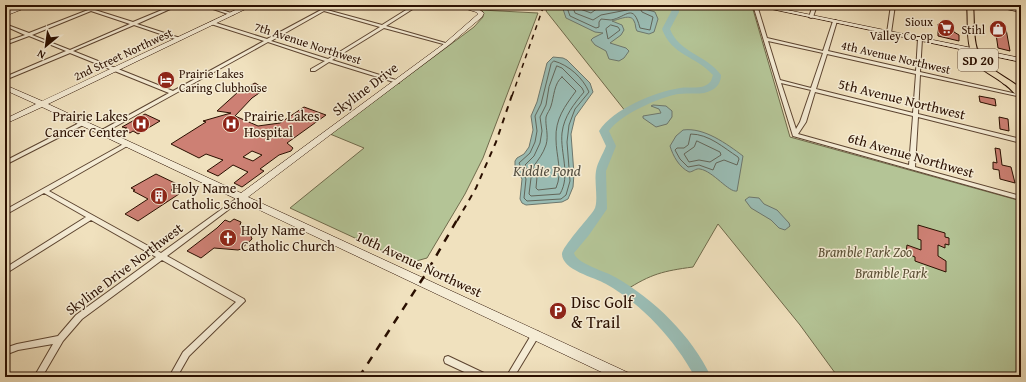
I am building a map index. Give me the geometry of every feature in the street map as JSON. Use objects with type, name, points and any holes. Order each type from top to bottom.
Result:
[{"type":"main road","name":"SD 20","points":[[970,5],[974,50],[976,56],[982,64],[1011,84],[1021,95]]},
{"type":"street","points":[[5,14],[30,5]]},
{"type":"street","points":[[77,5],[179,39]]},
{"type":"street","points":[[5,44],[103,5]]},
{"type":"street","points":[[5,79],[177,5]]},
{"type":"street","points":[[203,5],[232,14]]},
{"type":"street","name":"2nd Street Northwest","points":[[5,122],[251,5]]},
{"type":"street","points":[[306,5],[447,44]]},
{"type":"street","points":[[102,132],[333,5]]},
{"type":"street","points":[[314,70],[417,5]]},
{"type":"street","name":"Skyline Drive","points":[[242,197],[447,44],[474,22],[481,14],[478,11],[456,5]]},
{"type":"street","points":[[755,5],[1021,60]]},
{"type":"street","points":[[755,5],[795,135]]},
{"type":"street","points":[[811,17],[815,5]]},
{"type":"street","points":[[889,33],[893,5]]},
{"type":"street","points":[[990,5],[1021,10]]},
{"type":"street","points":[[795,135],[803,122],[835,21]]},
{"type":"street","name":"7th Avenue Northwest","points":[[212,23],[397,82]]},
{"type":"street","points":[[5,26],[173,93]]},
{"type":"street","name":"4th Avenue Northwest","points":[[766,39],[1021,95]]},
{"type":"street","points":[[912,168],[920,39]]},
{"type":"street","name":"5th Avenue Northwest","points":[[778,81],[1021,141]]},
{"type":"street","name":"10th Avenue Northwest","points":[[5,87],[536,334],[625,377]]},
{"type":"street","points":[[5,164],[83,123]]},
{"type":"street","name":"6th Avenue Northwest","points":[[795,135],[1021,198]]},
{"type":"street","points":[[5,214],[127,144]]},
{"type":"street","points":[[45,191],[241,301],[190,350],[180,362],[173,377]]},
{"type":"street","name":"Skyline Drive Northwest","points":[[38,377],[60,339],[80,317],[242,197]]},
{"type":"street","points":[[5,271],[91,217]]},
{"type":"street","points":[[510,377],[536,334]]},
{"type":"street","points":[[5,352],[17,347],[60,339]]},
{"type":"street","points":[[448,360],[483,377]]},
{"type":"green space","name":"Bramble Park","points":[[548,5],[752,6],[790,137],[1021,201],[1021,377],[838,377],[800,325],[718,224],[693,267],[658,274],[643,280],[626,290],[599,274],[573,263],[569,258],[568,253],[573,244],[585,232],[601,209],[601,171],[611,147],[605,128],[609,122],[626,112],[546,11]]},
{"type":"green space","points":[[481,10],[538,13],[483,158],[465,194],[427,258],[409,263],[290,208],[364,148],[330,134],[474,27],[483,17],[483,12]]},
{"type":"water","points":[[560,5],[641,5],[645,9],[655,12],[658,19],[654,32],[649,34],[637,31],[635,22],[630,17],[612,21],[622,25],[624,30],[621,35],[610,43],[626,48],[629,51],[624,58],[619,61],[609,59],[606,51],[595,45],[591,40],[603,33],[595,32],[566,18],[562,6]]},
{"type":"water","name":"Kiddie Pond","points":[[553,57],[567,60],[590,83],[593,92],[575,117],[571,134],[574,174],[573,187],[568,199],[562,202],[526,205],[522,203],[520,199],[522,179],[515,167],[515,161],[524,154],[529,147],[533,130],[531,116],[537,102],[547,63]]},
{"type":"water","points":[[651,106],[666,106],[672,111],[672,117],[667,124],[656,127],[643,118],[643,116],[661,113],[659,109]]},
{"type":"water","points":[[683,130],[699,131],[715,137],[743,156],[737,191],[730,189],[705,171],[699,169],[689,172],[679,164],[670,146],[676,136]]},
{"type":"water","points":[[749,197],[759,198],[764,204],[777,210],[790,226],[785,230],[779,228],[771,220],[751,208],[745,200]]},
{"type":"building","points":[[938,24],[952,25],[954,32],[959,35],[959,41],[938,36]]},
{"type":"building","points":[[995,27],[1006,29],[1010,51],[998,48]]},
{"type":"building","name":"Prairie Lakes Hospital","points":[[255,83],[265,89],[252,98],[235,116],[258,126],[280,123],[304,107],[326,115],[287,143],[293,148],[291,151],[279,155],[260,169],[264,171],[242,187],[234,183],[248,172],[233,165],[218,176],[207,171],[223,160],[206,154],[199,158],[171,144],[206,122],[203,121],[231,113],[217,111],[238,92]],"holes":[[[252,151],[262,155],[253,161],[243,157]]]},
{"type":"building","points":[[979,96],[995,99],[996,106],[980,102]]},
{"type":"building","name":"Prairie Lakes Cancer Center","points":[[145,114],[160,121],[138,134],[133,131],[130,133],[123,130],[127,128],[122,127]]},
{"type":"building","points":[[999,117],[1008,119],[1009,131],[1000,129]]},
{"type":"building","points":[[995,148],[1000,149],[1002,165],[1011,167],[1015,183],[1000,179],[999,170],[993,169],[993,162],[997,163]]},
{"type":"building","name":"Holy Name Catholic School","points":[[156,174],[179,185],[171,190],[179,194],[138,221],[125,214],[148,199],[133,191],[135,190],[131,188]]},
{"type":"building","name":"Holy Name Catholic Church","points":[[234,219],[241,222],[240,225],[242,226],[246,236],[250,234],[252,239],[241,249],[214,248],[201,258],[187,251],[225,220],[230,222]]},
{"type":"building","points":[[918,225],[945,233],[945,237],[949,238],[949,245],[945,244],[945,248],[938,245],[938,256],[946,261],[946,272],[915,261],[915,257],[906,253],[907,245],[921,250],[921,240],[918,239]]},
{"type":"waterway","points":[[676,5],[675,12],[666,29],[669,38],[681,50],[711,68],[717,75],[716,81],[712,86],[706,89],[698,91],[679,91],[637,106],[608,125],[604,131],[611,146],[601,171],[601,209],[568,253],[569,258],[573,263],[610,280],[628,291],[653,312],[687,351],[703,377]]},
{"type":"railway","points":[[512,96],[544,5]]},
{"type":"railway","points":[[457,221],[476,188],[496,142],[512,95]]},
{"type":"railway","points":[[359,377],[425,275],[457,220]]},
{"type":"place","name":"Sioux Valley Co-op","points":[[946,28]]},
{"type":"place","name":"Stihl","points":[[998,29]]},
{"type":"place","name":"Prairie Lakes Caring Clubhouse","points":[[166,80]]},
{"type":"place","name":"Prairie Lakes Cancer Center","points":[[141,124]]},
{"type":"place","name":"Prairie Lakes Hospital","points":[[231,124]]},
{"type":"place","name":"Holy Name Catholic School","points":[[159,196]]},
{"type":"place","name":"Holy Name Catholic Church","points":[[228,238]]},
{"type":"place","name":"Disc Golf & Trail","points":[[558,311]]},
{"type":"park label","name":"Bramble Park Zoo","points":[[865,252]]}]
